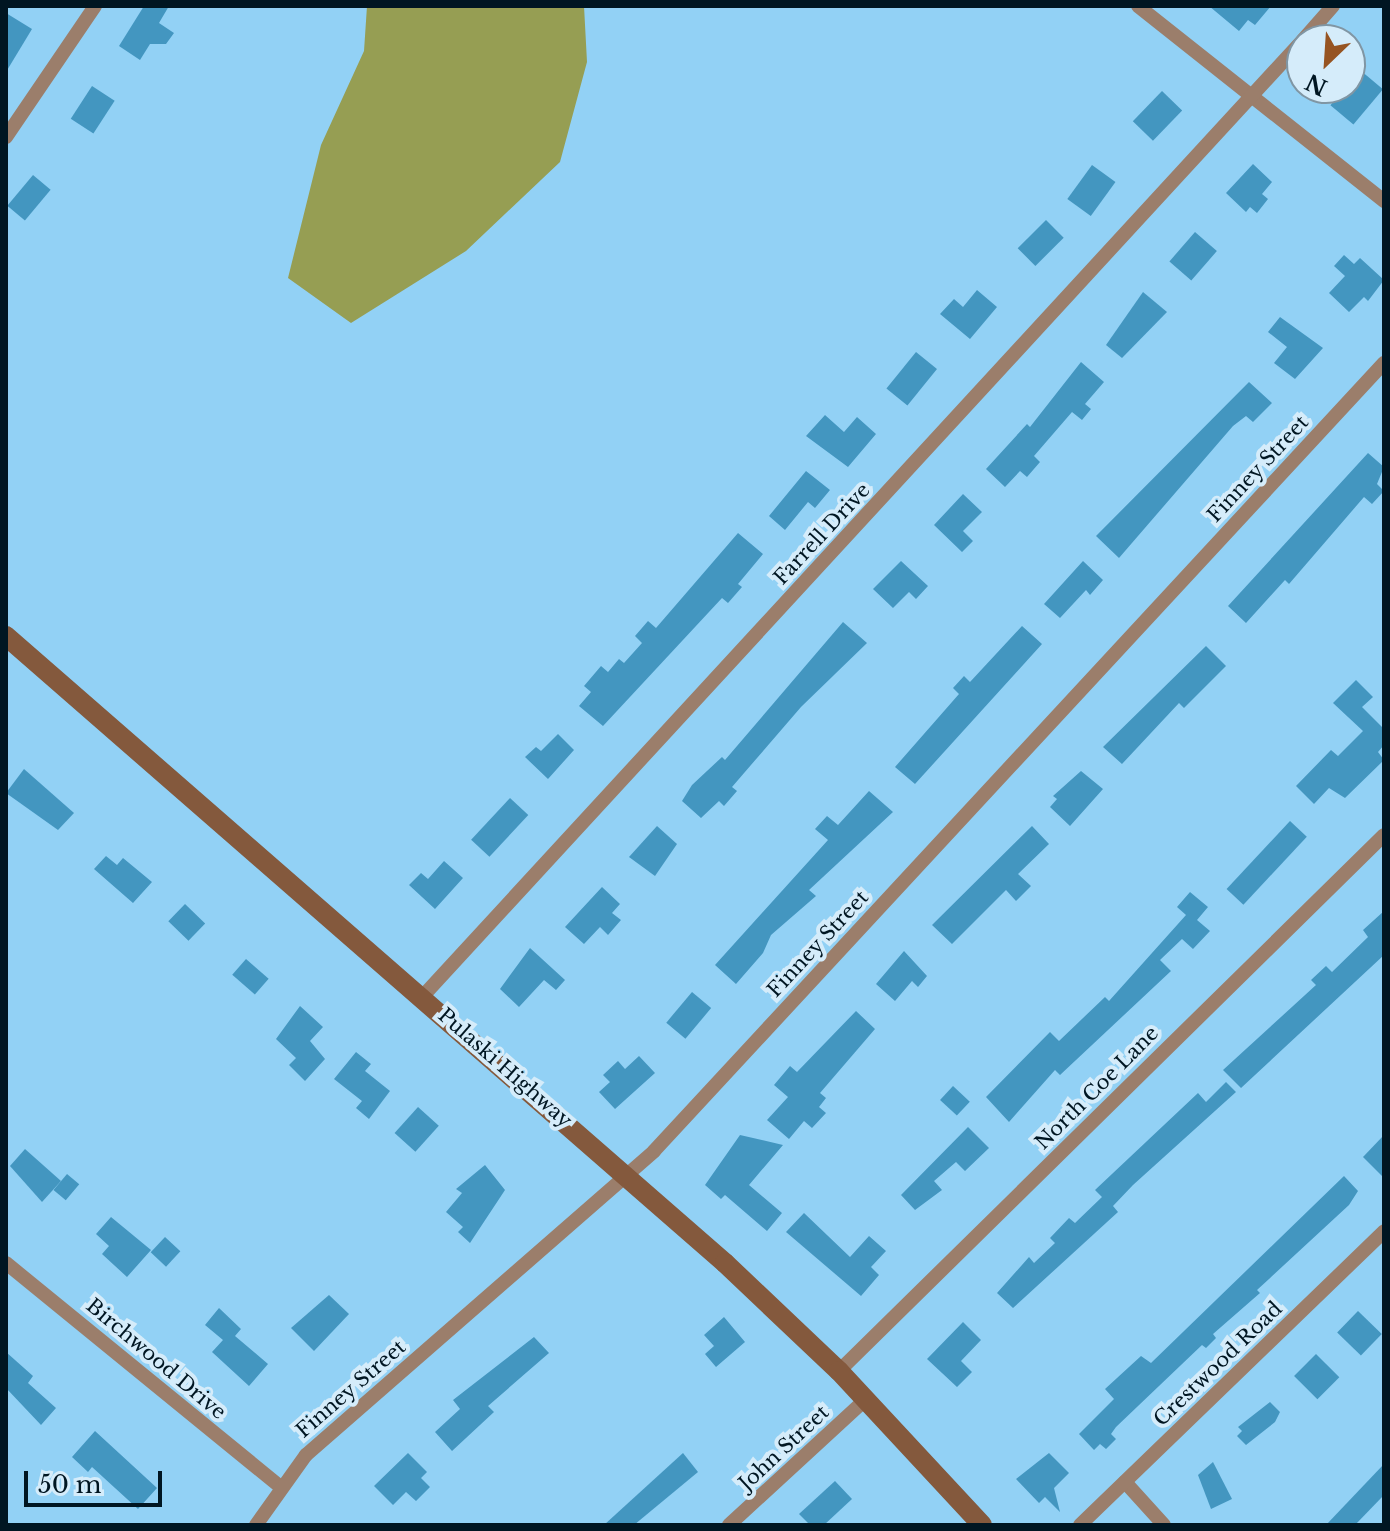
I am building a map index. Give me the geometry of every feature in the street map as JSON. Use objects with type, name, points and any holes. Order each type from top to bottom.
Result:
[{"type":"main road","name":"Pulaski Highway","points":[[6,636],[628,1176],[839,1371],[982,1525]]},
{"type":"street","points":[[6,137],[95,6]]},
{"type":"street","points":[[1138,6],[1250,100],[1384,201]]},
{"type":"street","name":"Farrell Drive","points":[[1317,24],[1333,6]]},
{"type":"street","name":"Farrell Drive","points":[[423,996],[1286,59]]},
{"type":"street","name":"Finney Street","points":[[256,1525],[279,1486],[306,1455],[628,1176],[1384,363]]},
{"type":"street","name":"North Coe Lane","points":[[839,1371],[1384,835]]},
{"type":"street","name":"Crestwood Road","points":[[1080,1525],[1384,1231]]},
{"type":"street","name":"Birchwood Drive","points":[[6,1263],[279,1486]]},
{"type":"street","name":"John Street","points":[[729,1525],[866,1399]]},
{"type":"street","points":[[1125,1482],[1164,1525]]},
{"type":"green space","points":[[367,6],[584,6],[587,62],[560,162],[466,251],[351,323],[288,278],[321,145],[364,51]]},
{"type":"building","points":[[144,6],[169,6],[159,23],[174,33],[166,44],[150,44],[140,60],[119,46]]},
{"type":"building","points":[[1209,6],[1271,6],[1255,25],[1248,20],[1239,31]]},
{"type":"building","points":[[6,13],[32,29],[6,72]]},
{"type":"building","points":[[1366,75],[1383,89],[1353,125],[1330,105],[1366,104]]},
{"type":"building","points":[[92,86],[115,101],[93,133],[71,119]]},
{"type":"building","points":[[1162,91],[1182,110],[1153,141],[1133,121]]},
{"type":"building","points":[[1253,164],[1272,182],[1262,194],[1268,199],[1257,213],[1250,207],[1246,212],[1226,193]]},
{"type":"building","points":[[1092,165],[1115,182],[1091,216],[1067,199]]},
{"type":"building","points":[[33,175],[51,190],[25,220],[7,206]]},
{"type":"building","points":[[1046,220],[1064,238],[1035,266],[1018,248]]},
{"type":"building","points":[[1195,232],[1217,251],[1191,280],[1169,261]]},
{"type":"building","points":[[1344,255],[1354,264],[1360,258],[1384,280],[1368,301],[1364,297],[1349,312],[1329,293],[1345,276],[1334,266]]},
{"type":"building","points":[[977,290],[997,307],[970,339],[940,314],[954,299],[963,307]]},
{"type":"building","points":[[1143,292],[1167,312],[1122,358],[1106,345]]},
{"type":"building","points":[[1280,317],[1323,348],[1295,379],[1274,363],[1287,347],[1268,332]]},
{"type":"building","points":[[916,352],[937,369],[907,406],[886,389]]},
{"type":"building","points":[[1081,362],[1104,382],[1085,404],[1091,409],[1082,420],[1072,412],[1034,456],[1040,462],[1027,477],[1020,471],[1005,487],[986,469],[1027,424],[1030,427]]},
{"type":"building","points":[[1249,382],[1272,403],[1253,422],[1246,416],[1233,426],[1119,558],[1096,536]]},
{"type":"building","points":[[825,415],[844,432],[857,417],[876,434],[848,467],[806,436]]},
{"type":"building","points":[[1368,453],[1384,467],[1377,484],[1384,491],[1372,504],[1364,497],[1289,584],[1285,580],[1246,623],[1228,606]]},
{"type":"building","points":[[806,471],[830,490],[815,508],[808,502],[785,530],[769,516]]},
{"type":"building","points":[[963,494],[982,512],[963,531],[973,541],[962,552],[934,525]]},
{"type":"building","points":[[738,533],[763,554],[738,584],[742,587],[728,603],[722,598],[603,726],[579,706],[591,692],[584,686],[601,666],[608,672],[619,659],[624,663],[642,643],[635,636],[648,621],[656,628]]},
{"type":"building","points":[[901,561],[928,586],[916,599],[909,592],[893,608],[873,589]]},
{"type":"building","points":[[1083,561],[1103,580],[1090,595],[1086,590],[1060,618],[1044,604]]},
{"type":"building","points":[[843,622],[867,643],[801,707],[732,787],[737,791],[724,806],[719,801],[701,818],[682,801],[692,785],[722,757],[725,760]]},
{"type":"building","points":[[1022,626],[1042,644],[915,784],[895,767],[959,694],[953,688],[964,676],[970,682]]},
{"type":"building","points":[[1206,646],[1226,666],[1184,708],[1179,703],[1122,764],[1103,747]]},
{"type":"building","points":[[1356,680],[1373,697],[1362,707],[1384,729],[1384,745],[1378,752],[1384,760],[1345,798],[1329,788],[1314,804],[1296,786],[1331,750],[1338,756],[1363,731],[1333,703]]},
{"type":"building","points":[[558,734],[574,750],[548,779],[525,757],[536,747],[541,751]]},
{"type":"building","points":[[24,769],[74,813],[58,830],[6,793]]},
{"type":"building","points":[[1081,771],[1103,789],[1070,826],[1050,807],[1057,799],[1053,796]]},
{"type":"building","points":[[869,791],[893,812],[809,890],[816,896],[771,935],[763,953],[736,984],[715,965],[828,840],[815,829],[827,816],[838,825]]},
{"type":"building","points":[[510,798],[528,815],[489,857],[471,840]]},
{"type":"building","points":[[1290,821],[1307,837],[1243,905],[1227,889]]},
{"type":"building","points":[[657,826],[677,844],[655,876],[629,857]]},
{"type":"building","points":[[1032,826],[1049,844],[1018,874],[1031,886],[1016,901],[1006,890],[952,944],[932,925]]},
{"type":"building","points":[[106,856],[117,865],[123,858],[152,882],[133,903],[94,869]]},
{"type":"building","points":[[444,861],[463,878],[435,909],[409,885],[421,873],[428,879]]},
{"type":"building","points":[[602,887],[620,904],[612,913],[621,920],[608,935],[600,927],[584,944],[565,927]]},
{"type":"building","points":[[1190,892],[1208,907],[1197,920],[1210,931],[1193,949],[1182,939],[1160,960],[1171,971],[1060,1075],[1055,1070],[1009,1122],[986,1097],[1050,1032],[1059,1041],[1105,997],[1109,1001],[1186,915],[1177,907]]},
{"type":"building","points":[[185,904],[205,923],[188,941],[168,921]]},
{"type":"building","points":[[1384,911],[1384,955],[1241,1088],[1223,1070],[1316,985],[1311,980],[1326,966],[1332,972],[1368,937],[1363,930]]},
{"type":"building","points":[[530,948],[565,980],[556,990],[544,980],[519,1007],[500,989]]},
{"type":"building","points":[[904,951],[927,976],[918,987],[912,981],[895,1001],[876,984]]},
{"type":"building","points":[[246,959],[269,979],[255,995],[232,975]]},
{"type":"building","points":[[692,992],[711,1008],[685,1039],[666,1023]]},
{"type":"building","points":[[300,1006],[323,1027],[310,1041],[325,1059],[305,1081],[289,1065],[296,1058],[276,1039]]},
{"type":"building","points":[[856,1011],[875,1029],[820,1093],[826,1098],[819,1107],[826,1113],[812,1128],[804,1121],[789,1139],[767,1120],[788,1097],[774,1085],[790,1066],[797,1072]]},
{"type":"building","points":[[356,1052],[371,1064],[365,1071],[390,1091],[369,1119],[356,1108],[362,1101],[334,1079]]},
{"type":"building","points":[[639,1056],[655,1073],[615,1109],[599,1092],[610,1082],[603,1075],[618,1061],[625,1069]]},
{"type":"building","points":[[1226,1082],[1236,1092],[1133,1185],[1113,1206],[1118,1212],[1013,1308],[997,1293],[1029,1257],[1034,1263],[1055,1243],[1050,1238],[1069,1218],[1075,1223],[1102,1197],[1095,1190],[1198,1093],[1206,1102]]},
{"type":"building","points":[[953,1086],[970,1102],[957,1116],[940,1100]]},
{"type":"building","points":[[418,1107],[439,1126],[415,1152],[395,1133]]},
{"type":"building","points":[[968,1127],[989,1148],[965,1171],[956,1162],[934,1181],[942,1190],[915,1210],[901,1195]]},
{"type":"building","points":[[740,1135],[783,1145],[749,1185],[782,1213],[767,1231],[725,1195],[721,1199],[705,1185]]},
{"type":"building","points":[[1384,1135],[1384,1178],[1363,1157]]},
{"type":"building","points":[[25,1149],[61,1181],[42,1202],[10,1166]]},
{"type":"building","points":[[485,1165],[505,1190],[470,1243],[458,1232],[463,1227],[446,1212],[462,1193],[456,1189]]},
{"type":"building","points":[[67,1174],[79,1184],[66,1200],[54,1190]]},
{"type":"building","points":[[1344,1176],[1358,1191],[1349,1205],[1257,1290],[1260,1293],[1213,1334],[1216,1338],[1206,1348],[1202,1345],[1116,1427],[1111,1434],[1116,1439],[1106,1449],[1100,1444],[1094,1450],[1079,1434],[1114,1399],[1105,1389],[1141,1356],[1151,1363]]},
{"type":"building","points":[[804,1213],[850,1257],[869,1236],[886,1251],[871,1267],[879,1275],[861,1296],[786,1232]]},
{"type":"building","points":[[111,1217],[151,1250],[127,1277],[102,1254],[109,1246],[96,1234]]},
{"type":"building","points":[[165,1237],[180,1251],[166,1267],[151,1252]]},
{"type":"building","points":[[329,1295],[349,1314],[314,1351],[291,1328]]},
{"type":"building","points":[[219,1308],[241,1329],[235,1336],[268,1364],[249,1386],[212,1352],[223,1340],[205,1325]]},
{"type":"building","points":[[1358,1311],[1382,1334],[1361,1356],[1337,1333]]},
{"type":"building","points":[[724,1317],[745,1342],[716,1367],[705,1354],[714,1346],[704,1335]]},
{"type":"building","points":[[963,1322],[981,1340],[961,1361],[972,1372],[957,1387],[927,1359]]},
{"type":"building","points":[[534,1337],[549,1353],[488,1406],[494,1412],[452,1451],[435,1432],[460,1409],[453,1400]]},
{"type":"building","points":[[6,1352],[33,1376],[28,1383],[56,1408],[41,1425],[6,1388]]},
{"type":"building","points":[[1316,1354],[1339,1377],[1317,1399],[1294,1376]]},
{"type":"building","points":[[1270,1402],[1280,1412],[1275,1422],[1246,1445],[1237,1436],[1242,1431],[1238,1427]]},
{"type":"building","points":[[95,1431],[157,1488],[138,1509],[92,1467],[88,1472],[72,1457]]},
{"type":"building","points":[[408,1453],[427,1472],[421,1478],[430,1487],[416,1501],[406,1492],[393,1505],[374,1486]]},
{"type":"building","points":[[683,1453],[698,1472],[634,1525],[604,1525]]},
{"type":"building","points":[[1049,1453],[1069,1473],[1054,1488],[1060,1512],[1045,1497],[1039,1503],[1016,1479]]},
{"type":"building","points":[[1213,1462],[1232,1499],[1211,1509],[1198,1475]]},
{"type":"building","points":[[1384,1464],[1384,1495],[1355,1525],[1326,1525]]},
{"type":"building","points":[[835,1481],[852,1499],[824,1525],[810,1525],[799,1514]]}]
